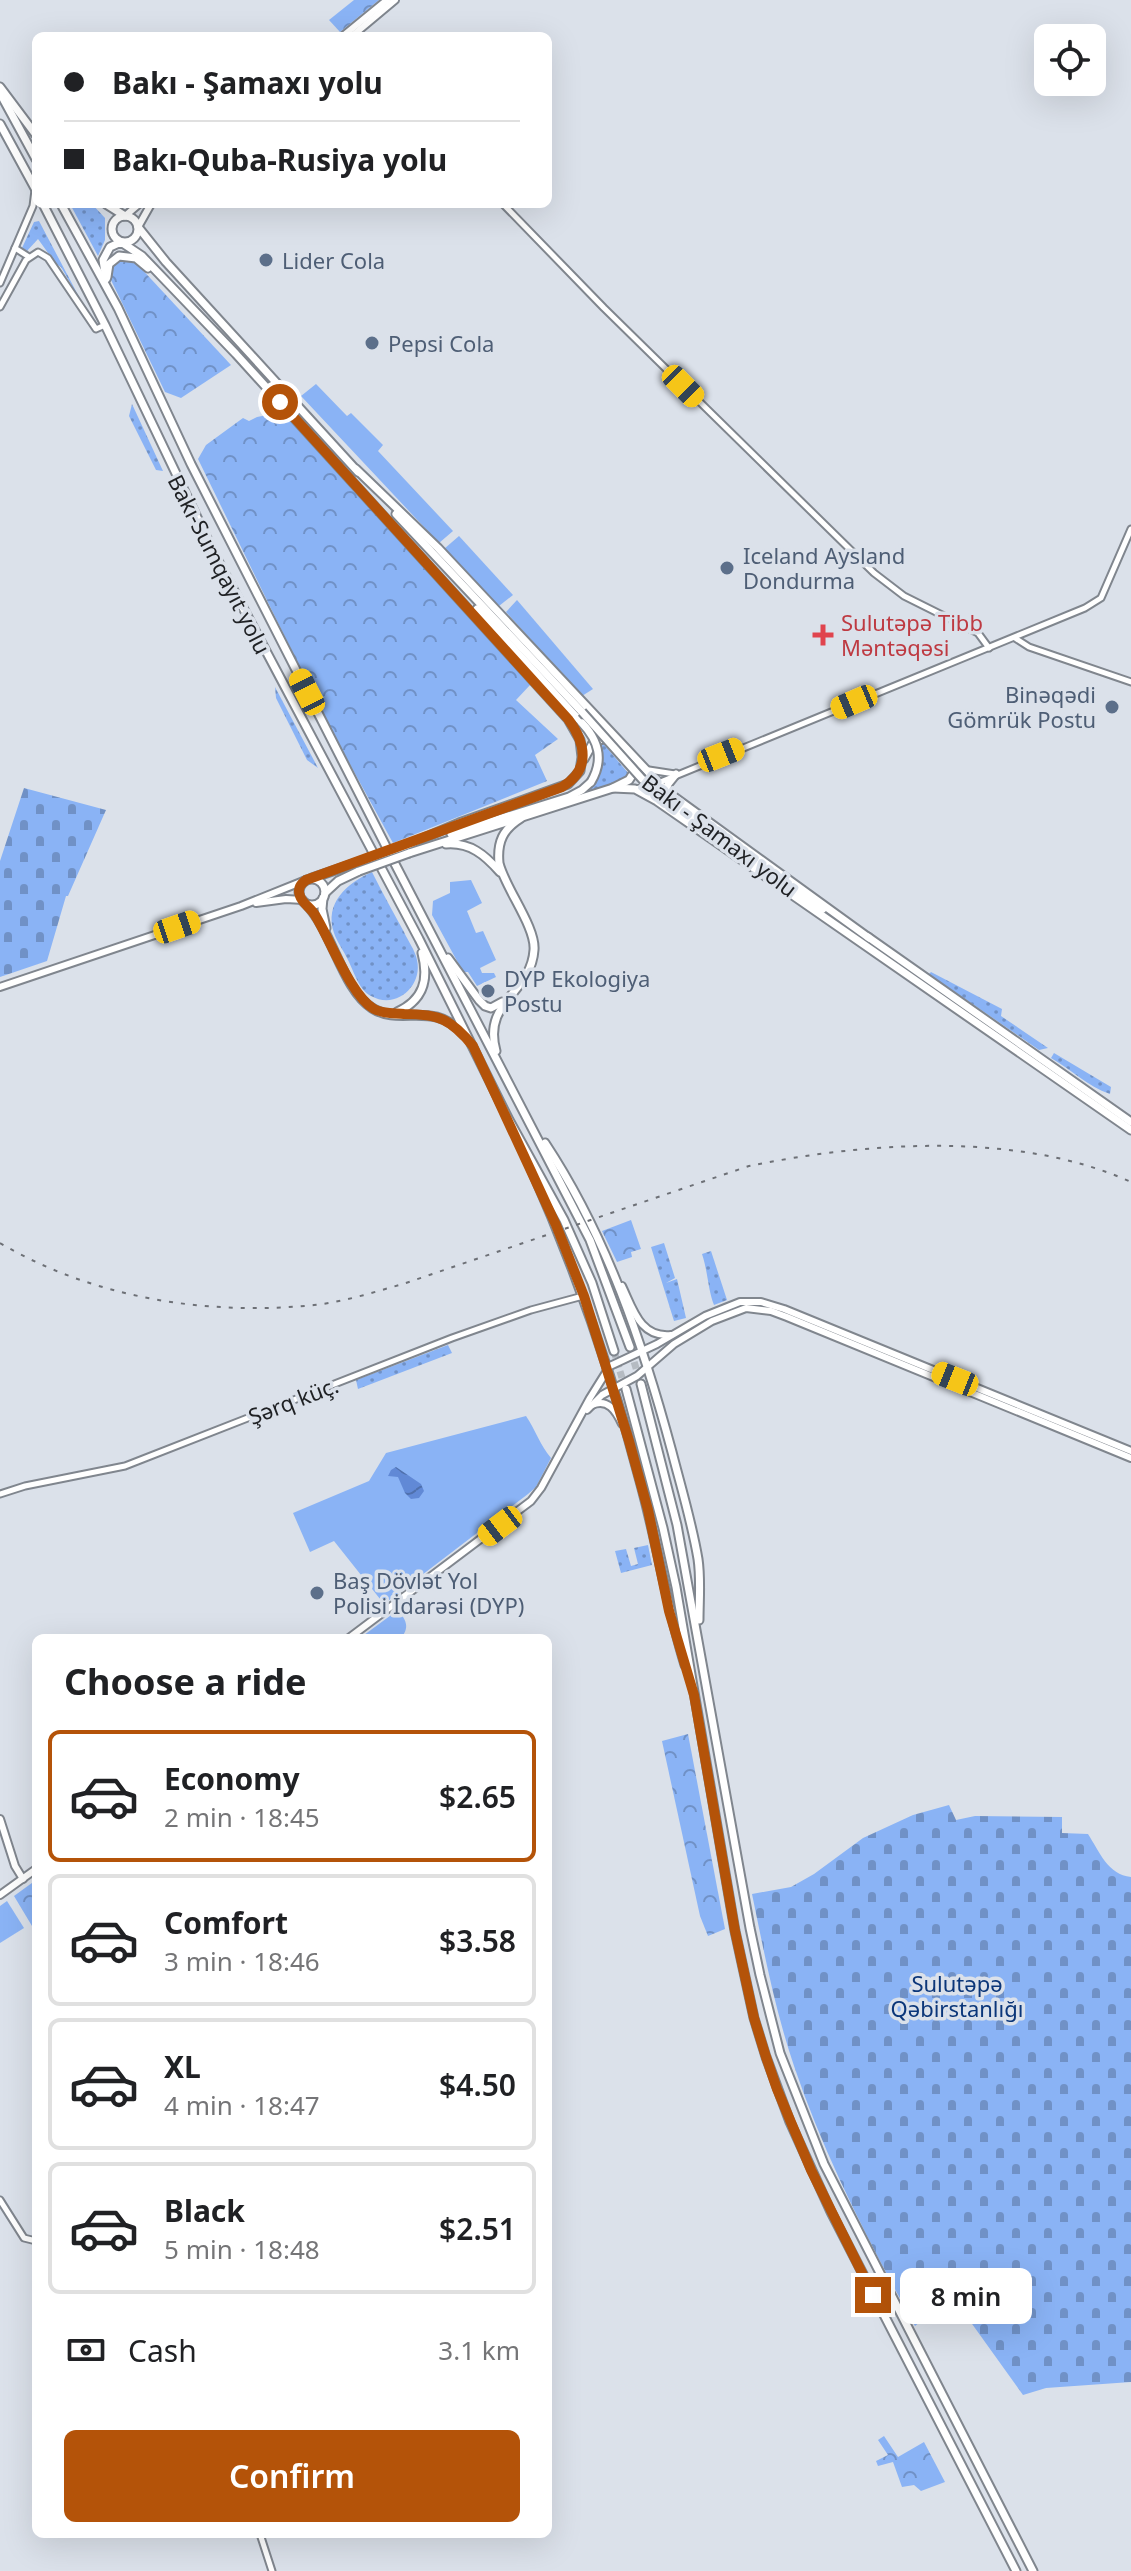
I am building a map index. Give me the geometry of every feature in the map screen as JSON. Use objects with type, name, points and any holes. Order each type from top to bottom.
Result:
[{"type":"highway","points":[[0,90],[32,130]]},
{"type":"highway","points":[[0,90],[32,151]]},
{"type":"highway","points":[[0,127],[32,182]]},
{"type":"highway","name":"Bakı-Sumqayıt yolu","points":[[45,208],[215,555],[419,939],[509,1120],[576,1245],[614,1351]]},
{"type":"highway","name":"Bakı-Sumqayıt yolu","points":[[63,208],[118,308],[191,464],[590,1240],[630,1347]]},
{"type":"highway","points":[[112,208],[133,218],[138,227],[134,239],[110,247],[103,260],[118,308]]},
{"type":"highway","points":[[125,216],[116,219],[112,227],[113,236],[142,256],[179,293],[568,719],[580,740],[582,765]]},
{"type":"highway","name":"Bakı - Şamaxı yolu","points":[[138,227],[166,262],[433,555],[649,785],[781,881],[869,938]]},
{"type":"highway","points":[[107,279],[111,261],[127,256],[144,264],[179,293]]},
{"type":"highway","name":"Bakı - Şamaxı yolu","points":[[356,469],[438,548],[666,791],[1131,1122]]},
{"type":"highway","points":[[432,845],[456,833],[569,797],[582,790],[591,782],[599,755],[591,732],[473,604],[433,555]]},
{"type":"highway","points":[[473,1046],[461,1031],[445,1019],[378,1011],[363,1000],[313,911],[304,902],[300,888],[308,879],[407,850],[459,823],[562,787],[577,776],[588,750],[598,739],[609,738],[621,745]]},
{"type":"highway","points":[[613,788],[634,775],[637,765],[634,758]]},
{"type":"highway","points":[[657,801],[654,796],[656,790],[666,791],[676,774]]},
{"type":"highway","points":[[613,788],[635,789]]},
{"type":"highway","name":"Bakı - Şamaxı yolu","points":[[407,850],[432,845],[613,788]]},
{"type":"highway","name":"Bakı - Şamaxı yolu","points":[[635,789],[657,801],[1131,1130]]},
{"type":"highway","points":[[505,1075],[493,1029],[497,1014],[525,978],[532,963],[534,945],[501,873],[498,852],[502,835],[521,818]]},
{"type":"highway","points":[[432,845],[460,843],[473,848],[501,873]]},
{"type":"highway","points":[[304,902],[313,904],[357,867]]},
{"type":"highway","points":[[308,879],[320,882],[324,896],[323,916],[330,941]]},
{"type":"highway","points":[[426,924],[482,1004],[491,1008],[507,999]]},
{"type":"highway","points":[[393,1013],[415,1001],[424,986],[425,968],[419,939]]},
{"type":"highway","points":[[524,1111],[563,1170],[606,1252],[643,1351],[698,1558],[699,1643]]},
{"type":"highway","points":[[509,1120],[584,1296],[629,1441],[648,1510],[669,1611],[694,1695]]},
{"type":"highway","points":[[641,1384],[677,1525],[760,1975],[791,2084],[824,2164],[1033,2571]]},
{"type":"highway","points":[[626,1389],[663,1528],[745,1979],[777,2089],[831,2212],[1016,2571]]},
{"type":"main road","points":[[348,32],[387,0]]},
{"type":"main road","points":[[358,32],[395,0]]},
{"type":"main road","points":[[125,216],[134,208]]},
{"type":"main road","points":[[138,227],[149,208]]},
{"type":"main road","points":[[0,987],[241,906],[308,879]]},
{"type":"main road","points":[[241,906],[279,900],[304,902]]},
{"type":"main road","points":[[606,1252],[642,1326],[658,1335],[675,1335]]},
{"type":"main road","points":[[354,1634],[520,1510],[541,1488],[606,1370],[746,1300],[773,1305],[1131,1451]]},
{"type":"main road","points":[[574,1425],[589,1407],[612,1389],[637,1376],[665,1351],[715,1316],[746,1308],[779,1314],[1131,1458]]},
{"type":"main road","points":[[589,1407],[601,1403],[610,1406],[629,1441]]},
{"type":"main road","points":[[0,1819],[15,1866],[23,1879]]},
{"type":"main road","points":[[0,1895],[32,1872]]},
{"type":"street","points":[[0,283],[32,208]]},
{"type":"street","points":[[507,208],[604,308],[874,573],[904,596],[978,633],[989,648]]},
{"type":"street","points":[[15,248],[29,257]]},
{"type":"street","points":[[0,307],[29,257],[38,252],[46,255],[96,329],[105,325]]},
{"type":"street","points":[[635,789],[658,783],[1085,608],[1098,601],[1131,529]]},
{"type":"street","points":[[1015,638],[1029,647],[1131,682]]},
{"type":"street","points":[[641,766],[656,772],[676,774]]},
{"type":"street","name":"Şərq küç.","points":[[0,1494],[125,1466],[452,1338],[531,1310],[584,1296]]},
{"type":"street","points":[[0,2200],[24,2238],[32,2240]]},
{"type":"street","points":[[261,2538],[272,2571]]},
{"type":"green space","points":[[354,0],[379,0],[340,32],[329,20]]},
{"type":"green space","points":[[72,208],[96,208],[105,218],[105,240],[98,256]]},
{"type":"green space","points":[[39,221],[87,312],[61,267],[38,239],[27,251],[22,248],[34,222]]},
{"type":"green space","points":[[120,259],[131,260],[138,265],[231,365],[181,398],[165,392],[110,278],[111,266]]},
{"type":"green space","points":[[316,384],[347,416],[351,413],[383,445],[378,451],[453,531],[439,543],[301,396]]},
{"type":"green space","points":[[132,404],[163,471],[156,470],[129,416]]},
{"type":"green space","points":[[282,412],[531,684],[516,700],[558,739],[535,755],[547,781],[393,843],[324,717],[198,459],[206,445],[243,418],[249,421]]},
{"type":"green space","points":[[459,536],[513,595],[499,606],[444,549]]},
{"type":"green space","points":[[517,600],[593,689],[582,696],[506,612]]},
{"type":"green space","points":[[275,687],[318,768],[307,760],[276,698]]},
{"type":"green space","points":[[596,735],[629,774],[583,794],[594,782],[600,767],[601,751]]},
{"type":"green space","points":[[24,788],[106,810],[66,896],[47,961],[0,977],[0,861]]},
{"type":"green space","points":[[372,872],[417,960],[418,970],[412,987],[390,1000],[380,1000],[363,990],[335,936],[332,922],[332,912],[340,895]]},
{"type":"green space","points":[[471,880],[482,903],[467,911],[476,933],[483,931],[496,960],[480,968],[482,973],[494,973],[496,977],[477,986],[468,972],[463,972],[432,915],[433,901],[450,893],[450,882]]},
{"type":"green space","points":[[931,972],[1002,1009],[1001,1016],[1048,1048],[1039,1050],[929,974]]},
{"type":"green space","points":[[1054,1053],[1111,1087],[1110,1094],[1051,1058]]},
{"type":"green space","points":[[631,1220],[641,1249],[631,1252],[632,1257],[617,1262],[602,1231]]},
{"type":"green space","points":[[664,1243],[675,1278],[666,1283],[677,1279],[686,1318],[674,1321],[651,1247]]},
{"type":"green space","points":[[711,1251],[727,1300],[714,1305],[702,1254]]},
{"type":"green space","points":[[448,1345],[452,1353],[358,1389],[356,1380]]},
{"type":"green space","points":[[526,1416],[551,1458],[536,1487],[384,1604],[334,1541],[310,1552],[293,1513],[369,1481],[386,1453]]},
{"type":"green space","points":[[648,1545],[652,1565],[621,1573],[615,1551],[626,1549],[631,1566],[638,1564],[634,1548]]},
{"type":"green space","points":[[398,1610],[406,1624],[403,1634],[365,1634]]},
{"type":"green space","points":[[688,1734],[725,1929],[708,1936],[700,1916],[662,1741]]},
{"type":"green space","name":"Sulutəpə Qəbirstanlığı","points":[[949,1805],[956,1820],[975,1816],[1062,1817],[1062,1833],[1088,1834],[1110,1867],[1131,1877],[1131,2382],[1046,2388],[1023,2395],[952,2296],[915,2326],[834,2167],[787,2045],[752,1894],[791,1887],[863,1838],[913,1815]]},
{"type":"green space","points":[[32,1883],[32,1926],[14,1896]]},
{"type":"green space","points":[[7,1901],[24,1928],[0,1943],[0,1906]]},
{"type":"green space","points":[[884,2436],[898,2457],[924,2442],[945,2482],[921,2491],[914,2485],[902,2487],[893,2462],[878,2466],[876,2461],[888,2455],[878,2440]]},
{"type":"water","points":[[396,1467],[421,1484],[424,1491],[419,1498],[411,1499],[398,1477],[388,1476]]},
{"type":"tunnel","points":[[614,1351],[625,1388]]},
{"type":"tunnel","points":[[631,1352],[641,1384]]},
{"type":"railway","points":[[0,1243],[36,1262],[112,1290],[192,1305],[274,1308],[336,1302],[403,1284],[749,1166],[795,1158],[892,1147],[992,1148],[1087,1166],[1131,1182]]},
{"type":"place","name":"Lider Cola","points":[[266,260]]},
{"type":"place","name":"Pepsi Cola","points":[[372,343]]},
{"type":"place","name":"Iceland Aysland Dondurma","points":[[727,568]]},
{"type":"place","name":"Sulutəpə Tibb Məntəqəsi","points":[[823,635]]},
{"type":"place","name":"Binəqədi Gömrük Postu","points":[[1112,707]]},
{"type":"place","name":"DYP Ekologiya Postu","points":[[488,991]]},
{"type":"place","name":"Baş Dövlət Yol Polisi İdarəsi (DYP)","points":[[317,1593]]},
{"type":"route","points":[[280,402],[568,719],[580,740],[580,771],[562,787],[306,880],[299,894],[316,916],[356,992],[370,1007],[384,1013],[445,1019],[461,1031],[473,1046],[556,1225],[584,1296],[648,1510],[669,1611],[694,1695],[735,1931],[754,2018],[790,2122],[873,2295]]}]
